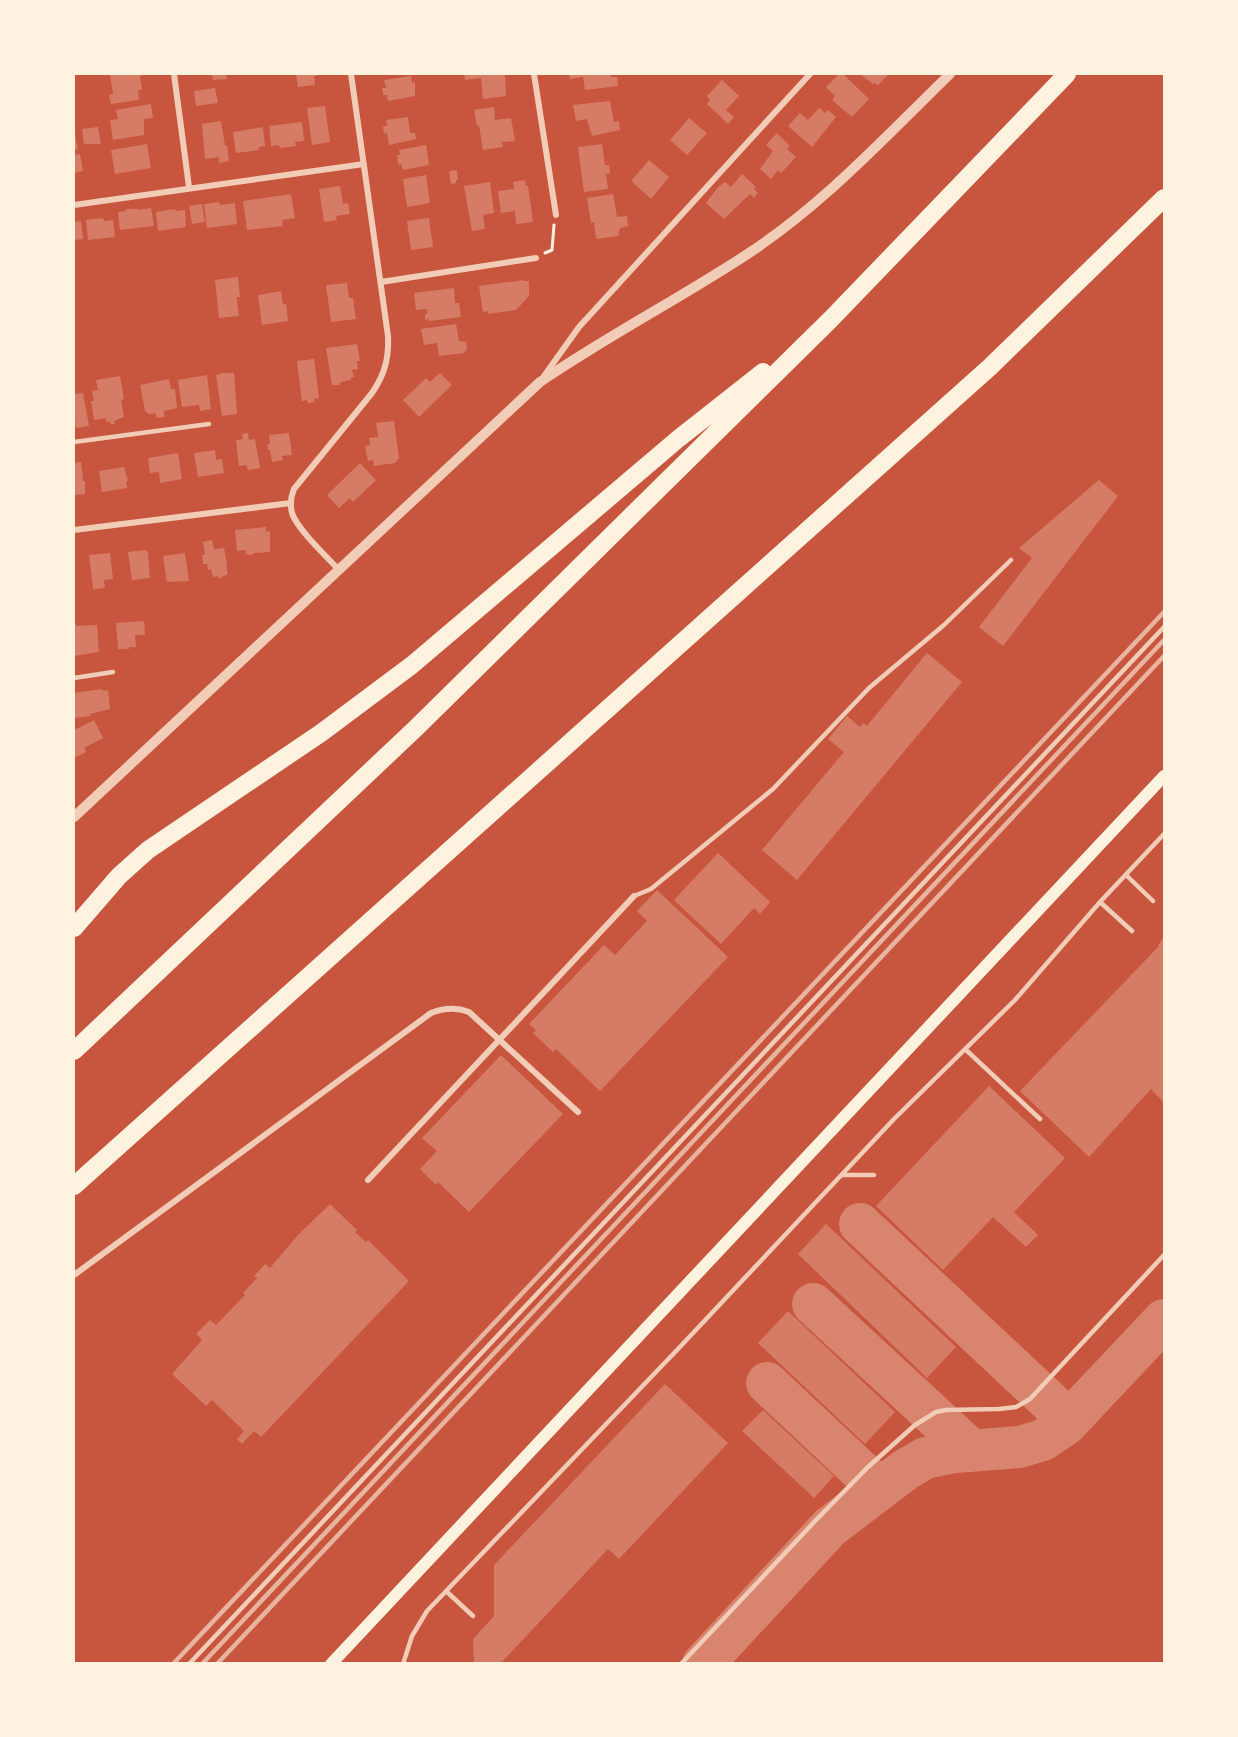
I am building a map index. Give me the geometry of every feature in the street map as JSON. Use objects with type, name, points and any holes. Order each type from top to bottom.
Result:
[{"type":"highway","points":[[74,1051],[416,728],[831,319],[1067,74]]},
{"type":"highway","points":[[74,1186],[990,367],[1164,198]]},
{"type":"highway","points":[[74,928],[119,876],[140,856],[311,740],[412,665],[678,439],[831,319]]},
{"type":"main road","points":[[331,1664],[1164,776]]},
{"type":"street","points":[[174,74],[189,188]]},
{"type":"street","points":[[339,570],[297,523],[292,513],[291,503],[294,489],[381,380],[389,353],[351,74]]},
{"type":"street","points":[[534,74],[555,215]]},
{"type":"street","points":[[540,382],[579,327],[810,74]]},
{"type":"street","points":[[74,817],[540,382],[584,352],[746,255],[790,223],[846,176],[950,74]]},
{"type":"street","points":[[74,204],[364,164]]},
{"type":"street","points":[[381,282],[536,258]]},
{"type":"street","points":[[74,530],[291,503]]},
{"type":"street","points":[[368,1180],[634,896]]},
{"type":"street","points":[[74,1275],[431,1013],[441,1009],[452,1008],[469,1012],[578,1112]]},
{"type":"lane","points":[[74,442],[209,424]]},
{"type":"lane","points":[[634,896],[651,889],[773,789],[869,688],[944,625],[1011,560]]},
{"type":"lane","points":[[189,1664],[1164,627]]},
{"type":"lane","points":[[74,678],[113,672]]},
{"type":"lane","points":[[403,1664],[412,1636],[427,1611],[667,1361],[894,1119],[1015,1000],[1100,902],[1164,834]]},
{"type":"lane","points":[[1126,875],[1153,901]]},
{"type":"lane","points":[[1100,902],[1132,931]]},
{"type":"lane","points":[[965,1049],[1040,1119]]},
{"type":"lane","points":[[843,1175],[874,1175]]},
{"type":"lane","points":[[681,1664],[823,1512],[915,1425],[936,1412],[1016,1407],[1030,1399],[1164,1255]]},
{"type":"lane","points":[[446,1591],[473,1616]]},
{"type":"path","points":[[552,250],[555,215]]},
{"type":"building","points":[[110,74],[146,74],[140,76],[142,90],[138,90],[139,100],[111,104],[109,95],[113,94]]},
{"type":"building","points":[[212,74],[226,74],[227,79],[213,80]]},
{"type":"building","points":[[296,74],[317,74],[314,76],[315,85],[298,87]]},
{"type":"building","points":[[464,74],[505,74],[506,96],[483,99],[481,78],[465,80]]},
{"type":"building","points":[[569,74],[611,74],[611,77],[617,77],[618,86],[585,90],[583,77],[570,79]]},
{"type":"building","points":[[839,74],[843,74],[869,99],[852,117],[832,100],[835,96],[826,87]]},
{"type":"building","points":[[860,74],[889,74],[878,85]]},
{"type":"building","points":[[411,76],[412,83],[415,82],[415,96],[388,101],[387,95],[383,95],[382,88],[386,88],[384,80]]},
{"type":"building","points":[[722,80],[739,96],[726,110],[734,117],[728,124],[707,104],[710,100],[707,96]]},
{"type":"building","points":[[215,88],[218,103],[196,106],[194,91]]},
{"type":"building","points":[[610,101],[614,122],[619,121],[620,130],[592,136],[587,119],[576,121],[573,105]]},
{"type":"building","points":[[151,104],[153,118],[144,119],[144,135],[113,140],[110,120],[118,119],[116,110]]},
{"type":"building","points":[[325,106],[330,142],[312,145],[307,108]]},
{"type":"building","points":[[494,107],[495,120],[511,118],[515,141],[502,142],[503,147],[483,150],[474,110]]},
{"type":"building","points":[[819,108],[825,113],[828,110],[836,117],[812,147],[788,126],[800,113],[808,120]]},
{"type":"building","points":[[408,117],[410,133],[415,133],[416,139],[389,145],[383,126],[387,126],[386,120]]},
{"type":"building","points":[[689,118],[707,133],[687,155],[670,140]]},
{"type":"building","points":[[221,121],[229,161],[219,163],[219,157],[205,159],[202,124]]},
{"type":"building","points":[[302,122],[304,141],[295,142],[296,146],[280,148],[279,145],[271,146],[269,126]]},
{"type":"building","points":[[98,127],[101,144],[84,144],[82,129]]},
{"type":"building","points":[[263,127],[265,146],[259,147],[259,150],[236,153],[233,132]]},
{"type":"building","points":[[74,130],[78,149],[74,150]]},
{"type":"building","points":[[777,133],[790,146],[787,149],[796,157],[781,173],[778,170],[771,179],[760,169],[773,151],[766,145]]},
{"type":"building","points":[[147,144],[151,168],[115,174],[111,150]]},
{"type":"building","points":[[602,144],[605,165],[609,165],[610,174],[606,174],[608,189],[584,192],[578,147]]},
{"type":"building","points":[[426,145],[429,165],[403,170],[401,164],[398,165],[399,150]]},
{"type":"building","points":[[80,154],[83,171],[74,173],[74,155]]},
{"type":"building","points":[[649,160],[669,177],[651,199],[631,181]]},
{"type":"building","points":[[457,170],[458,180],[451,184],[449,171]]},
{"type":"building","points":[[742,174],[756,187],[754,189],[758,193],[754,198],[750,194],[724,219],[706,203],[718,187],[725,182],[731,187]]},
{"type":"building","points":[[426,175],[430,203],[407,207],[403,179]]},
{"type":"building","points":[[525,180],[528,186],[533,222],[516,224],[515,211],[501,213],[498,191],[514,189],[513,182]]},
{"type":"building","points":[[490,182],[494,213],[483,215],[485,229],[472,231],[464,186]]},
{"type":"building","points":[[340,186],[343,204],[348,203],[350,214],[336,216],[337,220],[324,222],[319,189]]},
{"type":"building","points":[[291,194],[295,218],[282,220],[283,226],[247,230],[243,201]]},
{"type":"building","points":[[613,194],[617,217],[627,216],[628,226],[620,228],[618,236],[596,239],[587,198]]},
{"type":"building","points":[[219,202],[220,205],[235,203],[237,224],[207,228],[204,204]]},
{"type":"building","points":[[202,204],[205,222],[192,224],[189,206]]},
{"type":"building","points":[[151,208],[154,226],[120,230],[118,212],[126,211],[126,209]]},
{"type":"building","points":[[175,209],[176,211],[185,210],[186,227],[158,231],[156,212]]},
{"type":"building","points":[[103,218],[104,221],[113,220],[115,237],[88,240],[86,220]]},
{"type":"building","points":[[429,218],[433,247],[411,250],[407,221]]},
{"type":"building","points":[[81,221],[83,239],[74,240],[74,222]]},
{"type":"building","points":[[238,277],[239,316],[219,318],[215,280]]},
{"type":"building","points":[[529,281],[529,296],[516,310],[488,314],[488,311],[483,312],[479,286]]},
{"type":"building","points":[[347,283],[349,298],[353,298],[356,319],[331,322],[326,285]]},
{"type":"building","points":[[454,288],[455,303],[459,303],[461,317],[429,321],[429,319],[425,320],[427,309],[416,310],[414,293]]},
{"type":"building","points":[[281,291],[283,304],[286,304],[288,321],[262,325],[258,295]]},
{"type":"building","points":[[456,324],[459,341],[466,342],[467,349],[464,353],[439,356],[437,343],[424,345],[421,329]]},
{"type":"building","points":[[357,344],[360,361],[357,361],[358,369],[352,370],[354,377],[339,385],[332,385],[326,348]]},
{"type":"building","points":[[314,359],[319,398],[308,403],[307,400],[302,401],[297,361]]},
{"type":"building","points":[[234,373],[237,414],[222,416],[216,375]]},
{"type":"building","points":[[440,373],[452,385],[419,417],[403,400],[426,378],[430,382]]},
{"type":"building","points":[[207,375],[211,409],[200,411],[199,405],[182,407],[178,380]]},
{"type":"building","points":[[120,376],[124,417],[114,421],[115,424],[111,425],[110,421],[106,422],[106,418],[94,420],[91,401],[94,401],[92,391],[98,390],[96,380]]},
{"type":"building","points":[[169,379],[171,389],[175,389],[177,408],[164,411],[164,417],[157,418],[155,413],[149,414],[145,411],[140,385]]},
{"type":"building","points":[[83,393],[89,426],[76,428],[74,394]]},
{"type":"building","points":[[394,421],[399,458],[395,463],[374,466],[373,460],[368,461],[365,446],[370,445],[369,438],[378,437],[376,423]]},
{"type":"building","points":[[248,433],[249,440],[255,439],[260,468],[248,470],[246,465],[239,466],[236,440],[243,439],[242,434]]},
{"type":"building","points":[[289,433],[292,455],[282,456],[283,460],[272,462],[267,445],[270,444],[269,435]]},
{"type":"building","points":[[215,450],[216,460],[222,459],[224,473],[198,477],[194,453]]},
{"type":"building","points":[[178,453],[182,479],[160,483],[159,472],[150,473],[148,458]]},
{"type":"building","points":[[81,462],[85,494],[74,495],[74,463]]},
{"type":"building","points":[[360,463],[376,480],[353,502],[350,498],[339,508],[327,495]]},
{"type":"building","points":[[124,467],[128,481],[126,482],[127,488],[102,492],[99,471]]},
{"type":"building","points":[[1099,480],[1118,496],[1003,646],[979,627],[1032,558],[1019,548]]},
{"type":"building","points":[[266,527],[266,532],[270,531],[270,552],[251,555],[246,554],[246,550],[237,551],[235,530]]},
{"type":"building","points":[[212,540],[214,549],[224,548],[227,565],[228,574],[218,579],[218,576],[213,577],[207,564],[203,564],[202,555],[205,555],[203,542]]},
{"type":"building","points":[[146,550],[150,578],[132,580],[128,552]]},
{"type":"building","points":[[110,553],[113,579],[104,580],[105,588],[93,589],[89,555]]},
{"type":"building","points":[[185,553],[189,581],[167,582],[163,556]]},
{"type":"building","points":[[144,621],[145,635],[135,635],[136,647],[118,649],[116,623]]},
{"type":"building","points":[[74,625],[76,626],[97,625],[99,652],[74,656]]},
{"type":"building","points":[[927,653],[962,682],[797,880],[762,850],[844,752],[828,739],[847,716],[860,727],[863,723],[867,726]]},
{"type":"building","points":[[102,689],[103,691],[108,690],[110,709],[90,714],[91,716],[74,718],[74,693]]},
{"type":"building","points":[[94,720],[103,738],[84,748],[86,752],[74,758],[74,730]]},
{"type":"building","points":[[718,853],[770,902],[760,914],[754,908],[721,944],[674,900]]},
{"type":"building","points":[[657,890],[728,957],[600,1091],[556,1049],[553,1052],[533,1033],[536,1030],[529,1024],[604,945],[615,955],[647,921],[637,911]]},
{"type":"building","points":[[1164,937],[1164,1103],[1151,1089],[1089,1157],[1020,1091],[1159,946]]},
{"type":"building","points":[[501,1055],[563,1114],[469,1212],[438,1182],[436,1185],[420,1169],[437,1151],[422,1138]]},
{"type":"building","points":[[989,1086],[1065,1158],[1014,1212],[1038,1235],[1026,1247],[993,1217],[943,1270],[876,1206]]},
{"type":"building","points":[[330,1204],[357,1230],[355,1232],[366,1242],[368,1240],[409,1281],[261,1437],[254,1431],[242,1444],[237,1439],[244,1431],[212,1400],[206,1406],[172,1374],[202,1340],[196,1334],[210,1320],[216,1325],[245,1295],[243,1293],[257,1278],[254,1276],[265,1264],[270,1268],[297,1236]]},
{"type":"building","points":[[826,1224],[956,1347],[927,1378],[798,1254]]},
{"type":"building","points":[[788,1311],[895,1412],[865,1444],[758,1343]]},
{"type":"building","points":[[665,1384],[728,1443],[619,1559],[608,1549],[500,1664],[474,1664],[473,1639],[494,1616],[494,1565]]},
{"type":"building","points":[[763,1410],[834,1476],[814,1498],[742,1431]]},
{"type":"taxiway","points":[[860,1224],[1069,1420]]},
{"type":"taxiway","points":[[813,1304],[972,1451]]},
{"type":"taxiway","points":[[703,1664],[830,1527],[905,1470],[925,1458],[955,1452],[1020,1447],[1043,1440],[1065,1425],[1164,1320]]},
{"type":"taxiway","points":[[767,1383],[880,1489]]},
{"type":"railway","points":[[173,1664],[1164,612]]},
{"type":"railway","points":[[202,1664],[1164,640]]},
{"type":"railway","points":[[217,1664],[1164,656]]}]
